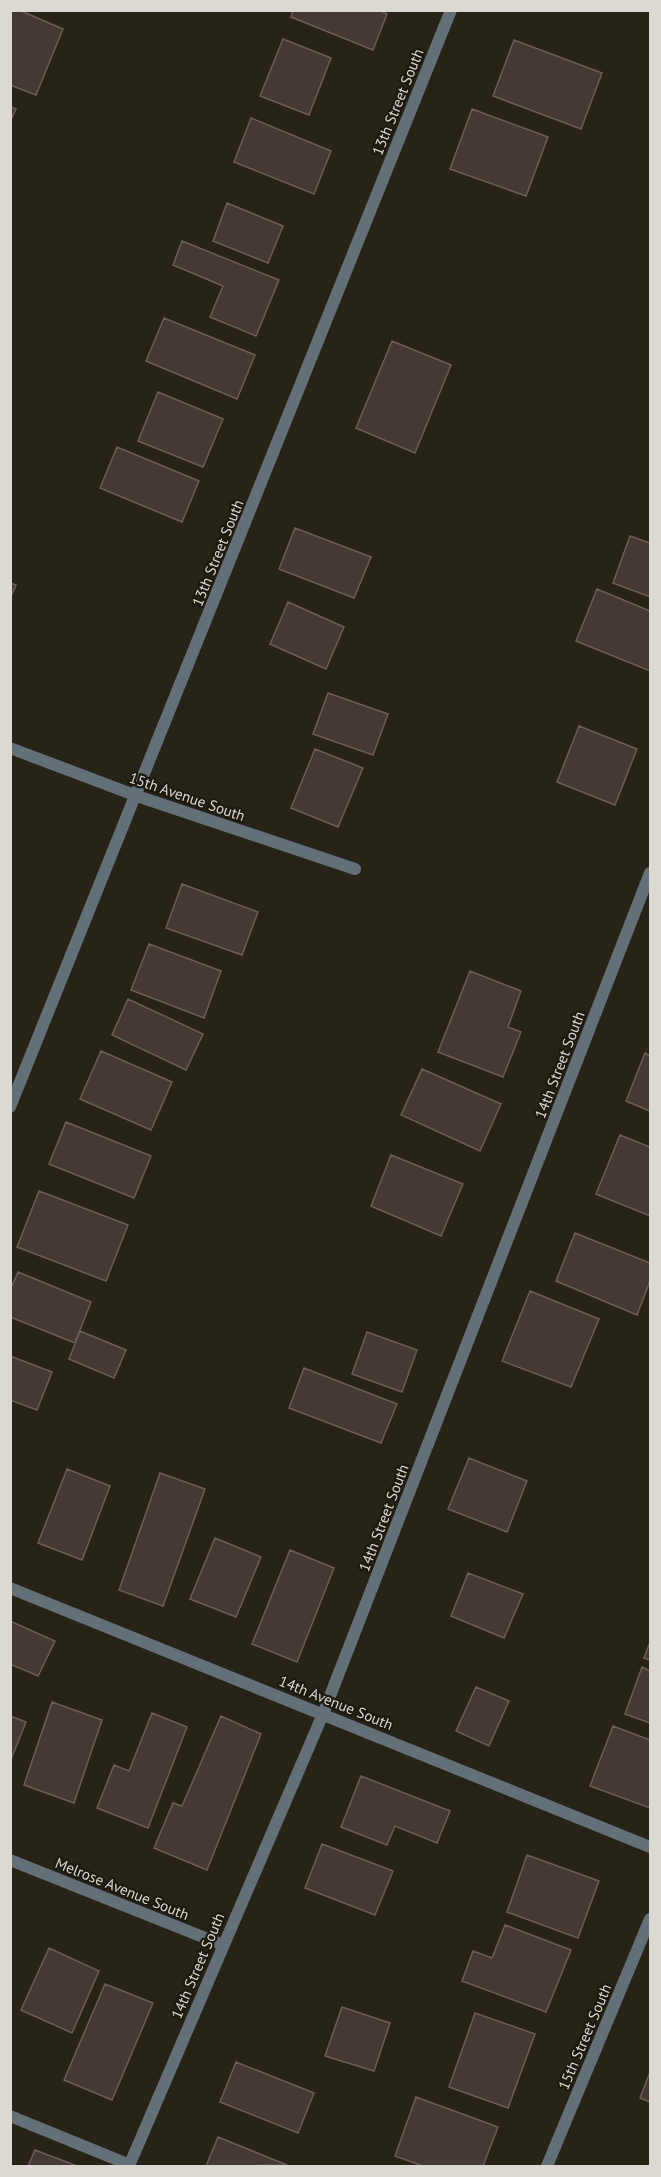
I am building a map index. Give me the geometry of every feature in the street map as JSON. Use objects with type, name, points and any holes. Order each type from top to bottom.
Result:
[{"type":"street","name":"13th Street South","points":[[10,1107],[137,796],[451,10]]},
{"type":"street","name":"15th Avenue South","points":[[10,748],[137,796],[355,869]]},
{"type":"street","name":"14th Street South","points":[[129,2165],[323,1714],[651,873]]},
{"type":"street","name":"14th Avenue South","points":[[10,1588],[651,1847]]},
{"type":"street","name":"Melrose Avenue South","points":[[10,1860],[223,1945]]},
{"type":"street","name":"15th Street South","points":[[547,2166],[651,1919]]},
{"type":"street","points":[[10,2116],[129,2165]]},
{"type":"building","points":[[10,10],[19,10],[63,29],[36,95],[10,85]]},
{"type":"building","points":[[293,10],[378,10],[387,14],[373,50],[291,17]]},
{"type":"building","points":[[283,39],[331,58],[309,115],[260,96]]},
{"type":"building","points":[[514,40],[602,73],[581,129],[493,96]]},
{"type":"building","points":[[10,107],[16,109],[10,122]]},
{"type":"building","points":[[472,109],[548,137],[526,196],[450,169]]},
{"type":"building","points":[[251,118],[331,151],[314,194],[234,162]]},
{"type":"building","points":[[227,203],[283,226],[268,263],[213,241]]},
{"type":"building","points":[[182,241],[279,280],[256,336],[210,317],[223,286],[173,265]]},
{"type":"building","points":[[164,318],[255,355],[237,399],[146,361]]},
{"type":"building","points":[[392,341],[451,365],[415,453],[356,428]]},
{"type":"building","points":[[158,392],[223,419],[203,467],[138,441]]},
{"type":"building","points":[[117,447],[199,481],[182,522],[100,488]]},
{"type":"building","points":[[295,528],[371,557],[354,598],[279,569]]},
{"type":"building","points":[[630,536],[650,543],[650,597],[613,583]]},
{"type":"building","points":[[10,583],[16,585],[10,599]]},
{"type":"building","points":[[597,589],[650,611],[650,671],[576,641]]},
{"type":"building","points":[[288,602],[344,627],[326,669],[270,644]]},
{"type":"building","points":[[328,693],[388,714],[373,755],[313,734]]},
{"type":"building","points":[[579,726],[637,749],[615,805],[557,782]]},
{"type":"building","points":[[315,749],[363,768],[338,827],[291,808]]},
{"type":"building","points":[[182,884],[258,912],[242,955],[166,928]]},
{"type":"building","points":[[149,944],[221,971],[204,1018],[131,990]]},
{"type":"building","points":[[470,971],[521,991],[508,1027],[521,1032],[503,1077],[438,1052]]},
{"type":"building","points":[[128,999],[203,1034],[186,1070],[112,1035]]},
{"type":"building","points":[[101,1051],[172,1082],[151,1130],[80,1099]]},
{"type":"building","points":[[645,1053],[650,1056],[650,1111],[626,1101]]},
{"type":"building","points":[[422,1069],[501,1104],[480,1151],[401,1115]]},
{"type":"building","points":[[66,1122],[151,1156],[134,1198],[49,1164]]},
{"type":"building","points":[[620,1135],[650,1147],[650,1216],[596,1194]]},
{"type":"building","points":[[391,1155],[463,1184],[441,1236],[371,1206]]},
{"type":"building","points":[[39,1191],[128,1225],[106,1281],[17,1247]]},
{"type":"building","points":[[575,1233],[650,1263],[650,1281],[637,1315],[556,1281]]},
{"type":"building","points":[[18,1272],[91,1302],[75,1343],[10,1317],[10,1290]]},
{"type":"building","points":[[530,1291],[599,1319],[571,1387],[502,1361]]},
{"type":"building","points":[[80,1331],[126,1350],[114,1378],[69,1359]]},
{"type":"building","points":[[367,1332],[417,1350],[402,1392],[352,1374]]},
{"type":"building","points":[[10,1356],[52,1372],[37,1410],[10,1400]]},
{"type":"building","points":[[304,1368],[397,1404],[381,1443],[289,1408]]},
{"type":"building","points":[[469,1458],[527,1481],[507,1532],[448,1509]]},
{"type":"building","points":[[67,1469],[110,1486],[82,1560],[38,1543]]},
{"type":"building","points":[[160,1473],[205,1489],[163,1606],[119,1590]]},
{"type":"building","points":[[215,1538],[261,1557],[236,1617],[190,1599]]},
{"type":"building","points":[[290,1550],[334,1568],[297,1662],[252,1644]]},
{"type":"building","points":[[468,1573],[523,1594],[504,1638],[451,1616]]},
{"type":"building","points":[[10,1621],[55,1641],[38,1676],[10,1664]]},
{"type":"building","points":[[650,1642],[650,1660],[644,1658]]},
{"type":"building","points":[[642,1667],[650,1671],[650,1723],[625,1714]]},
{"type":"building","points":[[476,1687],[509,1701],[489,1746],[456,1731]]},
{"type":"building","points":[[52,1702],[102,1720],[74,1803],[24,1785]]},
{"type":"building","points":[[152,1713],[187,1727],[148,1828],[97,1808],[114,1765],[129,1771]]},
{"type":"building","points":[[10,1716],[26,1722],[10,1762]]},
{"type":"building","points":[[221,1716],[261,1734],[207,1870],[154,1848],[173,1803],[182,1806]]},
{"type":"building","points":[[613,1726],[650,1740],[650,1808],[590,1786]]},
{"type":"building","points":[[361,1776],[450,1811],[437,1843],[395,1826],[387,1845],[341,1827]]},
{"type":"building","points":[[322,1844],[393,1871],[375,1915],[305,1888]]},
{"type":"building","points":[[527,1855],[599,1881],[578,1938],[507,1912]]},
{"type":"building","points":[[505,1925],[571,1950],[546,2012],[462,1981],[473,1951],[492,1958]]},
{"type":"building","points":[[49,1948],[99,1971],[72,2033],[21,2010]]},
{"type":"building","points":[[105,1984],[153,2003],[112,2100],[64,2080]]},
{"type":"building","points":[[342,2007],[390,2023],[374,2071],[325,2056]]},
{"type":"building","points":[[475,2013],[535,2034],[508,2108],[449,2087]]},
{"type":"building","points":[[236,2062],[314,2093],[298,2133],[220,2102]]},
{"type":"building","points":[[650,2072],[650,2102],[640,2098]]},
{"type":"building","points":[[416,2097],[498,2127],[483,2166],[423,2166],[395,2156]]},
{"type":"building","points":[[218,2137],[287,2165],[206,2166]]},
{"type":"building","points":[[35,2150],[77,2166],[28,2166]]}]
